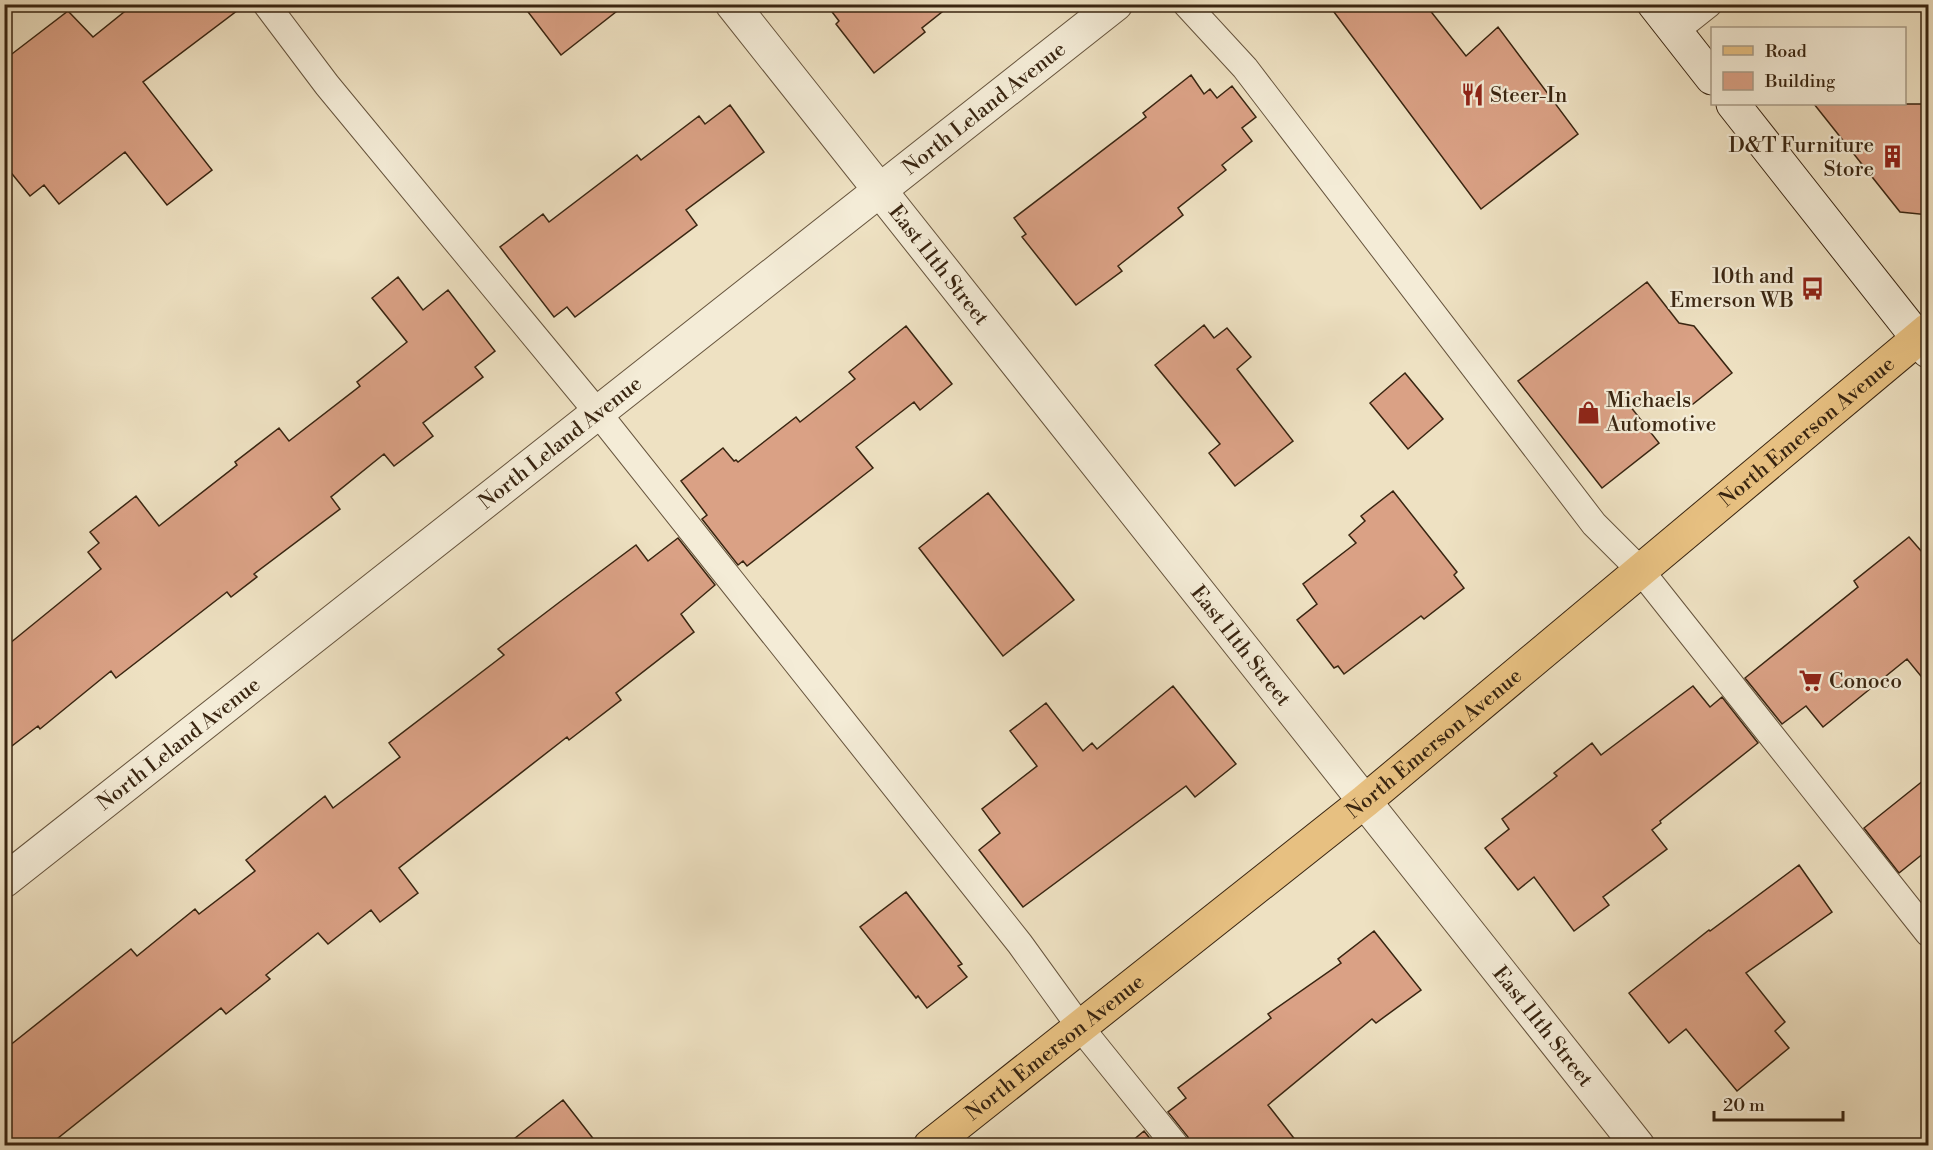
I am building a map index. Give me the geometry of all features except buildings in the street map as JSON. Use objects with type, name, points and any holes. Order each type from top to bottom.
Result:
[{"type":"main road","name":"North Emerson Avenue","points":[[930,1146],[1365,801],[1641,571],[1925,340]]},
{"type":"street","name":"East 11th Street","points":[[732,4],[1638,1146]]},
{"type":"street","name":"North Leland Avenue","points":[[4,881],[1116,4]]},
{"type":"street","points":[[1654,4],[1711,76]]},
{"type":"street","points":[[1734,105],[1925,340]]},
{"type":"lane","points":[[267,4],[327,85],[598,413],[1020,944],[1080,1027],[1176,1146]]},
{"type":"lane","points":[[1186,4],[1245,68],[1594,524],[1641,571],[1929,933]]},
{"type":"lane","points":[[1675,31],[1709,4]]},
{"type":"place","name":"Steer-In","points":[[1472,95]]},
{"type":"place","name":"D&T Furniture Store","points":[[1892,157]]},
{"type":"place","name":"10th and Emerson WB","points":[[1812,288]]},
{"type":"place","name":"Michaels Automotive","points":[[1588,412]]},
{"type":"place","name":"Conoco","points":[[1811,681]]}]
